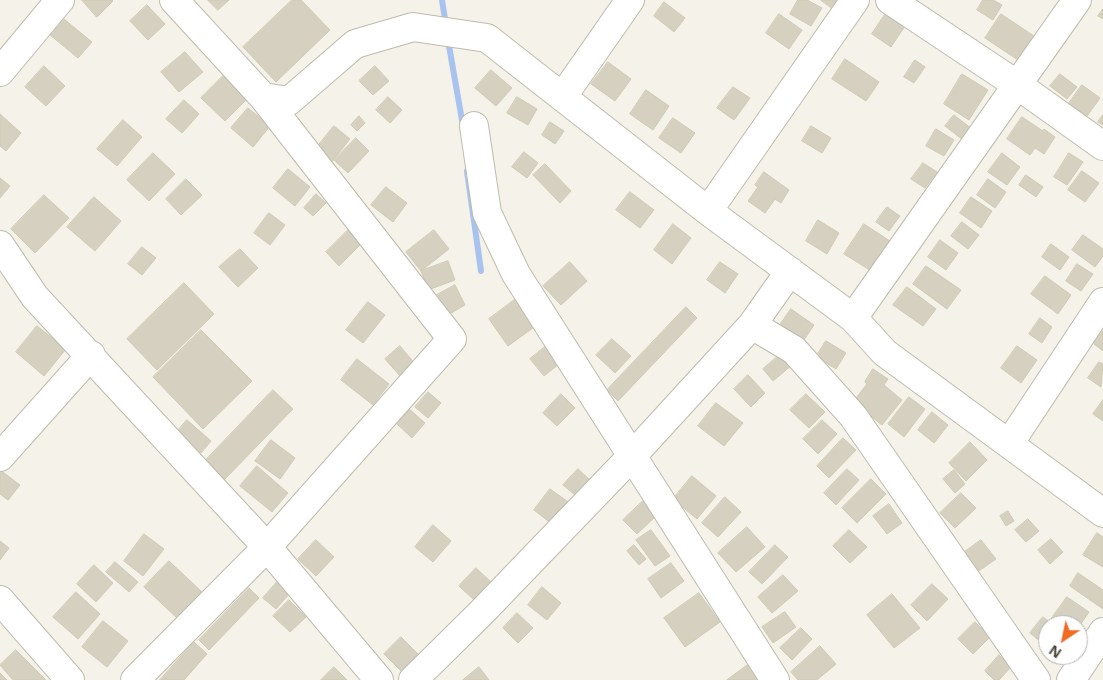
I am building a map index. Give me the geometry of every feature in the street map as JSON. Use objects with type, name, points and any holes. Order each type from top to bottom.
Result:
[{"type":"street","points":[[3,63],[60,0]]},
{"type":"street","points":[[135,680],[267,547],[452,339],[263,97],[174,0]]},
{"type":"street","points":[[563,96],[630,0]]},
{"type":"street","points":[[708,211],[855,0]]},
{"type":"street","points":[[890,0],[1103,146]]},
{"type":"street","points":[[852,318],[1018,86],[1077,0]]},
{"type":"street","points":[[263,97],[290,101],[355,44],[413,27],[487,38],[708,211],[852,318],[885,353],[1103,513]]},
{"type":"street","points":[[474,126],[487,213],[516,274],[775,680]]},
{"type":"street","points":[[0,245],[35,297],[91,355],[267,547],[379,680]]},
{"type":"street","points":[[412,680],[481,613],[632,456],[752,325],[790,271]]},
{"type":"street","points":[[1009,444],[1103,302]]},
{"type":"street","points":[[752,325],[794,350],[853,416],[1036,680]]},
{"type":"street","points":[[0,457],[91,355]]},
{"type":"street","points":[[0,600],[70,680]]},
{"type":"street","points":[[1071,680],[1103,632]]},
{"type":"building","points":[[82,0],[112,0],[113,1],[97,17]]},
{"type":"building","points":[[208,0],[229,0],[218,10]]},
{"type":"building","points":[[292,0],[301,0],[330,30],[276,82],[243,47]]},
{"type":"building","points":[[798,0],[807,0],[822,8],[811,26],[790,14]]},
{"type":"building","points":[[821,0],[838,0],[832,8]]},
{"type":"building","points":[[983,0],[993,0],[1002,5],[993,20],[977,10]]},
{"type":"building","points":[[664,2],[685,18],[674,32],[654,16]]},
{"type":"building","points":[[147,5],[165,24],[148,40],[130,21]]},
{"type":"building","points":[[1103,9],[1103,19],[1098,16]]},
{"type":"building","points":[[886,13],[905,26],[891,47],[872,34]]},
{"type":"building","points":[[779,14],[802,30],[789,49],[766,33]]},
{"type":"building","points":[[1001,14],[1034,36],[1018,60],[985,38]]},
{"type":"building","points":[[64,19],[92,42],[78,58],[50,35]]},
{"type":"building","points":[[185,52],[203,72],[179,92],[161,72]]},
{"type":"building","points":[[845,59],[879,82],[866,101],[832,79]]},
{"type":"building","points":[[915,60],[925,67],[914,83],[904,77]]},
{"type":"building","points":[[608,62],[631,79],[615,101],[591,84]]},
{"type":"building","points":[[44,66],[65,86],[46,106],[25,87]]},
{"type":"building","points":[[375,66],[389,81],[373,95],[359,81]]},
{"type":"building","points":[[491,70],[512,88],[496,106],[475,88]]},
{"type":"building","points":[[227,72],[251,95],[225,121],[201,98]]},
{"type":"building","points":[[962,74],[988,90],[969,120],[944,104]]},
{"type":"building","points":[[1060,74],[1077,87],[1067,99],[1050,86]]},
{"type":"building","points":[[1082,85],[1100,98],[1087,116],[1069,103]]},
{"type":"building","points":[[733,87],[750,98],[734,120],[717,108]]},
{"type":"building","points":[[646,90],[669,106],[653,130],[630,114]]},
{"type":"building","points":[[388,97],[402,110],[390,123],[376,110]]},
{"type":"building","points":[[517,97],[537,109],[528,125],[507,113]]},
{"type":"building","points":[[184,100],[199,114],[182,133],[166,119]]},
{"type":"building","points":[[248,108],[270,126],[253,147],[231,128]]},
{"type":"building","points":[[0,114],[21,133],[6,151],[0,146]]},
{"type":"building","points":[[954,115],[972,129],[963,140],[945,126]]},
{"type":"building","points":[[1103,115],[1103,125],[1098,122]]},
{"type":"building","points":[[359,116],[365,123],[357,131],[351,125]]},
{"type":"building","points":[[1022,117],[1055,137],[1044,154],[1035,148],[1030,155],[1007,139]]},
{"type":"building","points":[[673,118],[695,133],[681,153],[659,138]]},
{"type":"building","points":[[123,120],[142,137],[117,166],[97,149]]},
{"type":"building","points":[[550,122],[564,131],[555,144],[542,135]]},
{"type":"building","points":[[334,126],[350,139],[330,164],[314,151]]},
{"type":"building","points":[[811,126],[831,138],[822,153],[802,141]]},
{"type":"building","points":[[936,129],[954,140],[944,156],[926,146]]},
{"type":"building","points":[[356,138],[369,151],[348,173],[334,160]]},
{"type":"building","points":[[524,152],[538,163],[527,178],[512,167]]},
{"type":"building","points":[[153,153],[175,174],[149,201],[127,180]]},
{"type":"building","points":[[1002,153],[1020,167],[1007,185],[988,172]]},
{"type":"building","points":[[1069,153],[1083,162],[1067,185],[1054,177]]},
{"type":"building","points":[[923,163],[937,172],[925,188],[911,179]]},
{"type":"building","points":[[545,164],[571,191],[560,203],[533,175]]},
{"type":"building","points":[[288,169],[310,187],[295,206],[273,188]]},
{"type":"building","points":[[1082,171],[1099,183],[1085,202],[1068,190]]},
{"type":"building","points":[[764,172],[789,190],[781,203],[775,199],[765,213],[748,201],[758,187],[755,185]]},
{"type":"building","points":[[1026,175],[1043,187],[1036,197],[1019,185]]},
{"type":"building","points":[[0,178],[10,186],[0,198]]},
{"type":"building","points":[[186,179],[202,195],[181,215],[166,199]]},
{"type":"building","points":[[988,179],[1006,192],[995,208],[977,195]]},
{"type":"building","points":[[386,187],[407,203],[393,222],[371,205]]},
{"type":"building","points":[[630,192],[654,210],[640,228],[616,210]]},
{"type":"building","points":[[316,194],[326,203],[313,216],[304,208]]},
{"type":"building","points":[[44,195],[69,218],[35,253],[11,229]]},
{"type":"building","points":[[94,197],[121,221],[95,251],[67,227]]},
{"type":"building","points":[[971,197],[992,211],[981,228],[960,213]]},
{"type":"building","points":[[887,207],[900,216],[889,231],[876,222]]},
{"type":"building","points":[[269,213],[285,225],[270,245],[254,233]]},
{"type":"building","points":[[818,220],[839,233],[827,254],[806,241]]},
{"type":"building","points":[[962,222],[979,235],[968,249],[951,236]]},
{"type":"building","points":[[673,224],[691,238],[672,264],[654,250]]},
{"type":"building","points":[[864,224],[893,243],[873,272],[844,254]]},
{"type":"building","points":[[348,230],[361,244],[339,266],[326,252]]},
{"type":"building","points":[[434,230],[449,249],[421,271],[406,252]]},
{"type":"building","points":[[1083,235],[1103,249],[1103,256],[1095,267],[1072,250]]},
{"type":"building","points":[[940,240],[958,253],[946,270],[928,257]]},
{"type":"building","points":[[1051,244],[1069,257],[1060,270],[1042,257]]},
{"type":"building","points":[[142,247],[156,258],[142,275],[128,264]]},
{"type":"building","points":[[240,249],[258,268],[238,287],[219,267]]},
{"type":"building","points":[[448,261],[455,280],[428,290],[421,271]]},
{"type":"building","points":[[570,262],[587,281],[561,305],[543,286]]},
{"type":"building","points":[[720,262],[738,274],[725,293],[707,280]]},
{"type":"building","points":[[1077,264],[1093,274],[1081,291],[1066,281]]},
{"type":"building","points":[[926,266],[961,290],[947,309],[913,284]]},
{"type":"building","points":[[1045,276],[1071,295],[1058,314],[1031,294]]},
{"type":"building","points":[[184,283],[214,314],[157,370],[127,339]]},
{"type":"building","points":[[455,285],[465,305],[446,316],[435,296]]},
{"type":"building","points":[[907,287],[936,309],[923,326],[893,305]]},
{"type":"building","points":[[517,298],[537,325],[508,346],[489,319]]},
{"type":"building","points":[[368,302],[385,315],[363,343],[346,330]]},
{"type":"building","points":[[686,307],[697,318],[618,401],[607,390]]},
{"type":"building","points":[[791,309],[814,325],[802,343],[778,328]]},
{"type":"building","points":[[1040,318],[1052,327],[1042,343],[1029,334]]},
{"type":"building","points":[[37,326],[66,349],[44,376],[16,352]]},
{"type":"building","points":[[201,330],[252,381],[203,429],[153,377]]},
{"type":"building","points":[[1103,331],[1103,351],[1094,344]]},
{"type":"building","points":[[612,339],[631,356],[615,373],[596,355]]},
{"type":"building","points":[[826,341],[846,353],[836,369],[816,357]]},
{"type":"building","points":[[400,346],[415,364],[401,377],[385,359]]},
{"type":"building","points":[[1017,346],[1037,360],[1021,383],[1001,368]]},
{"type":"building","points":[[545,347],[559,364],[544,376],[530,359]]},
{"type":"building","points":[[782,353],[792,365],[773,381],[763,369]]},
{"type":"building","points":[[357,359],[389,384],[373,405],[341,380]]},
{"type":"building","points":[[1099,362],[1103,364],[1101,387],[1088,378]]},
{"type":"building","points":[[873,369],[888,379],[884,385],[902,400],[882,425],[853,402],[867,384],[865,382]]},
{"type":"building","points":[[748,375],[765,393],[751,407],[734,389]]},
{"type":"building","points":[[273,390],[293,409],[223,481],[203,463]]},
{"type":"building","points":[[428,392],[441,403],[428,418],[415,407]]},
{"type":"building","points":[[561,394],[575,408],[557,426],[543,413]]},
{"type":"building","points":[[806,394],[825,412],[809,428],[790,410]]},
{"type":"building","points":[[909,397],[925,409],[904,437],[888,424]]},
{"type":"building","points":[[1103,400],[1103,421],[1093,414]]},
{"type":"building","points":[[716,403],[743,423],[724,446],[698,426]]},
{"type":"building","points":[[408,408],[425,423],[412,438],[395,422]]},
{"type":"building","points":[[932,412],[948,425],[934,443],[918,430]]},
{"type":"building","points":[[187,420],[211,441],[201,453],[177,432]]},
{"type":"building","points":[[822,420],[837,434],[818,454],[803,439]]},
{"type":"building","points":[[843,438],[856,450],[829,478],[817,466]]},
{"type":"building","points":[[271,440],[295,458],[280,479],[255,461]]},
{"type":"building","points":[[970,442],[987,460],[966,481],[949,463]]},
{"type":"building","points":[[257,466],[288,493],[272,512],[240,486]]},
{"type":"building","points":[[578,469],[589,479],[575,495],[563,485]]},
{"type":"building","points":[[847,469],[859,480],[836,505],[824,493]]},
{"type":"building","points":[[0,470],[20,485],[8,500],[0,494]]},
{"type":"building","points":[[954,470],[965,484],[955,493],[943,479]]},
{"type":"building","points":[[692,476],[716,496],[697,519],[673,499]]},
{"type":"building","points":[[871,479],[886,494],[857,523],[842,508]]},
{"type":"building","points":[[550,489],[574,506],[557,528],[534,510]]},
{"type":"building","points":[[961,493],[976,508],[955,528],[940,513]]},
{"type":"building","points":[[725,497],[741,512],[718,537],[702,523]]},
{"type":"building","points":[[643,501],[657,515],[637,534],[623,520]]},
{"type":"building","points":[[889,504],[902,523],[887,534],[873,516]]},
{"type":"building","points":[[1008,511],[1014,521],[1006,526],[1000,516]]},
{"type":"building","points":[[1028,519],[1039,531],[1026,542],[1015,530]]},
{"type":"building","points":[[433,525],[451,541],[433,562],[415,547]]},
{"type":"building","points":[[747,527],[765,547],[736,572],[718,553]]},
{"type":"building","points":[[651,530],[670,556],[655,566],[636,540]]},
{"type":"building","points":[[849,530],[867,547],[850,563],[833,546]]},
{"type":"building","points":[[1097,533],[1103,537],[1103,567],[1083,555]]},
{"type":"building","points":[[144,534],[164,549],[143,576],[124,561]]},
{"type":"building","points":[[1051,539],[1063,552],[1050,564],[1038,550]]},
{"type":"building","points":[[316,540],[334,557],[316,576],[298,559]]},
{"type":"building","points":[[981,540],[996,559],[976,573],[962,554]]},
{"type":"building","points":[[0,541],[9,548],[0,560]]},
{"type":"building","points":[[634,545],[646,559],[639,565],[627,551]]},
{"type":"building","points":[[775,545],[788,557],[762,584],[749,572]]},
{"type":"building","points":[[169,561],[202,592],[177,618],[144,587]]},
{"type":"building","points":[[115,562],[138,582],[129,592],[106,572]]},
{"type":"building","points":[[671,563],[684,581],[661,598],[648,579]]},
{"type":"building","points":[[94,565],[113,583],[96,602],[77,584]]},
{"type":"building","points":[[476,568],[491,582],[474,600],[459,586]]},
{"type":"building","points":[[1078,573],[1103,590],[1103,609],[1070,586]]},
{"type":"building","points":[[783,575],[798,591],[772,613],[758,597]]},
{"type":"building","points":[[277,582],[290,593],[276,609],[263,598]]},
{"type":"building","points":[[932,584],[948,599],[927,621],[911,605]]},
{"type":"building","points":[[542,587],[561,603],[547,620],[528,605]]},
{"type":"building","points":[[249,588],[259,598],[209,650],[199,640]]},
{"type":"building","points":[[76,592],[100,614],[78,639],[53,617]]},
{"type":"building","points":[[699,593],[720,622],[685,647],[664,618]]},
{"type":"building","points":[[892,594],[920,628],[894,648],[867,615]]},
{"type":"building","points":[[1067,597],[1089,612],[1087,615],[1054,615]]},
{"type":"building","points":[[289,600],[306,617],[290,632],[273,616]]},
{"type":"building","points":[[785,612],[796,627],[773,643],[762,627]]},
{"type":"building","points":[[517,613],[533,628],[518,643],[503,628]]},
{"type":"building","points":[[103,621],[128,641],[107,667],[82,647]]},
{"type":"building","points":[[975,622],[990,637],[973,654],[958,639]]},
{"type":"building","points":[[1038,623],[1038,640],[1030,633]]},
{"type":"building","points":[[801,628],[812,639],[792,660],[780,648]]},
{"type":"building","points":[[401,637],[422,658],[405,675],[384,654]]},
{"type":"building","points":[[194,642],[207,654],[184,680],[160,680]]},
{"type":"building","points":[[820,646],[836,664],[817,680],[798,680],[791,672]]},
{"type":"building","points":[[16,650],[46,680],[13,680],[0,665]]},
{"type":"building","points":[[999,655],[1011,667],[999,680],[994,680],[985,671]]},
{"type":"building","points":[[749,664],[761,680],[727,680]]},
{"type":"building","points":[[334,667],[347,680],[321,680]]},
{"type":"building","points":[[479,667],[489,680],[463,680]]},
{"type":"building","points":[[0,673],[7,680],[0,680]]},
{"type":"waterway","points":[[442,0],[446,25]]},
{"type":"waterway","points":[[448,40],[463,126]]},
{"type":"waterway","points":[[467,171],[481,271]]}]
